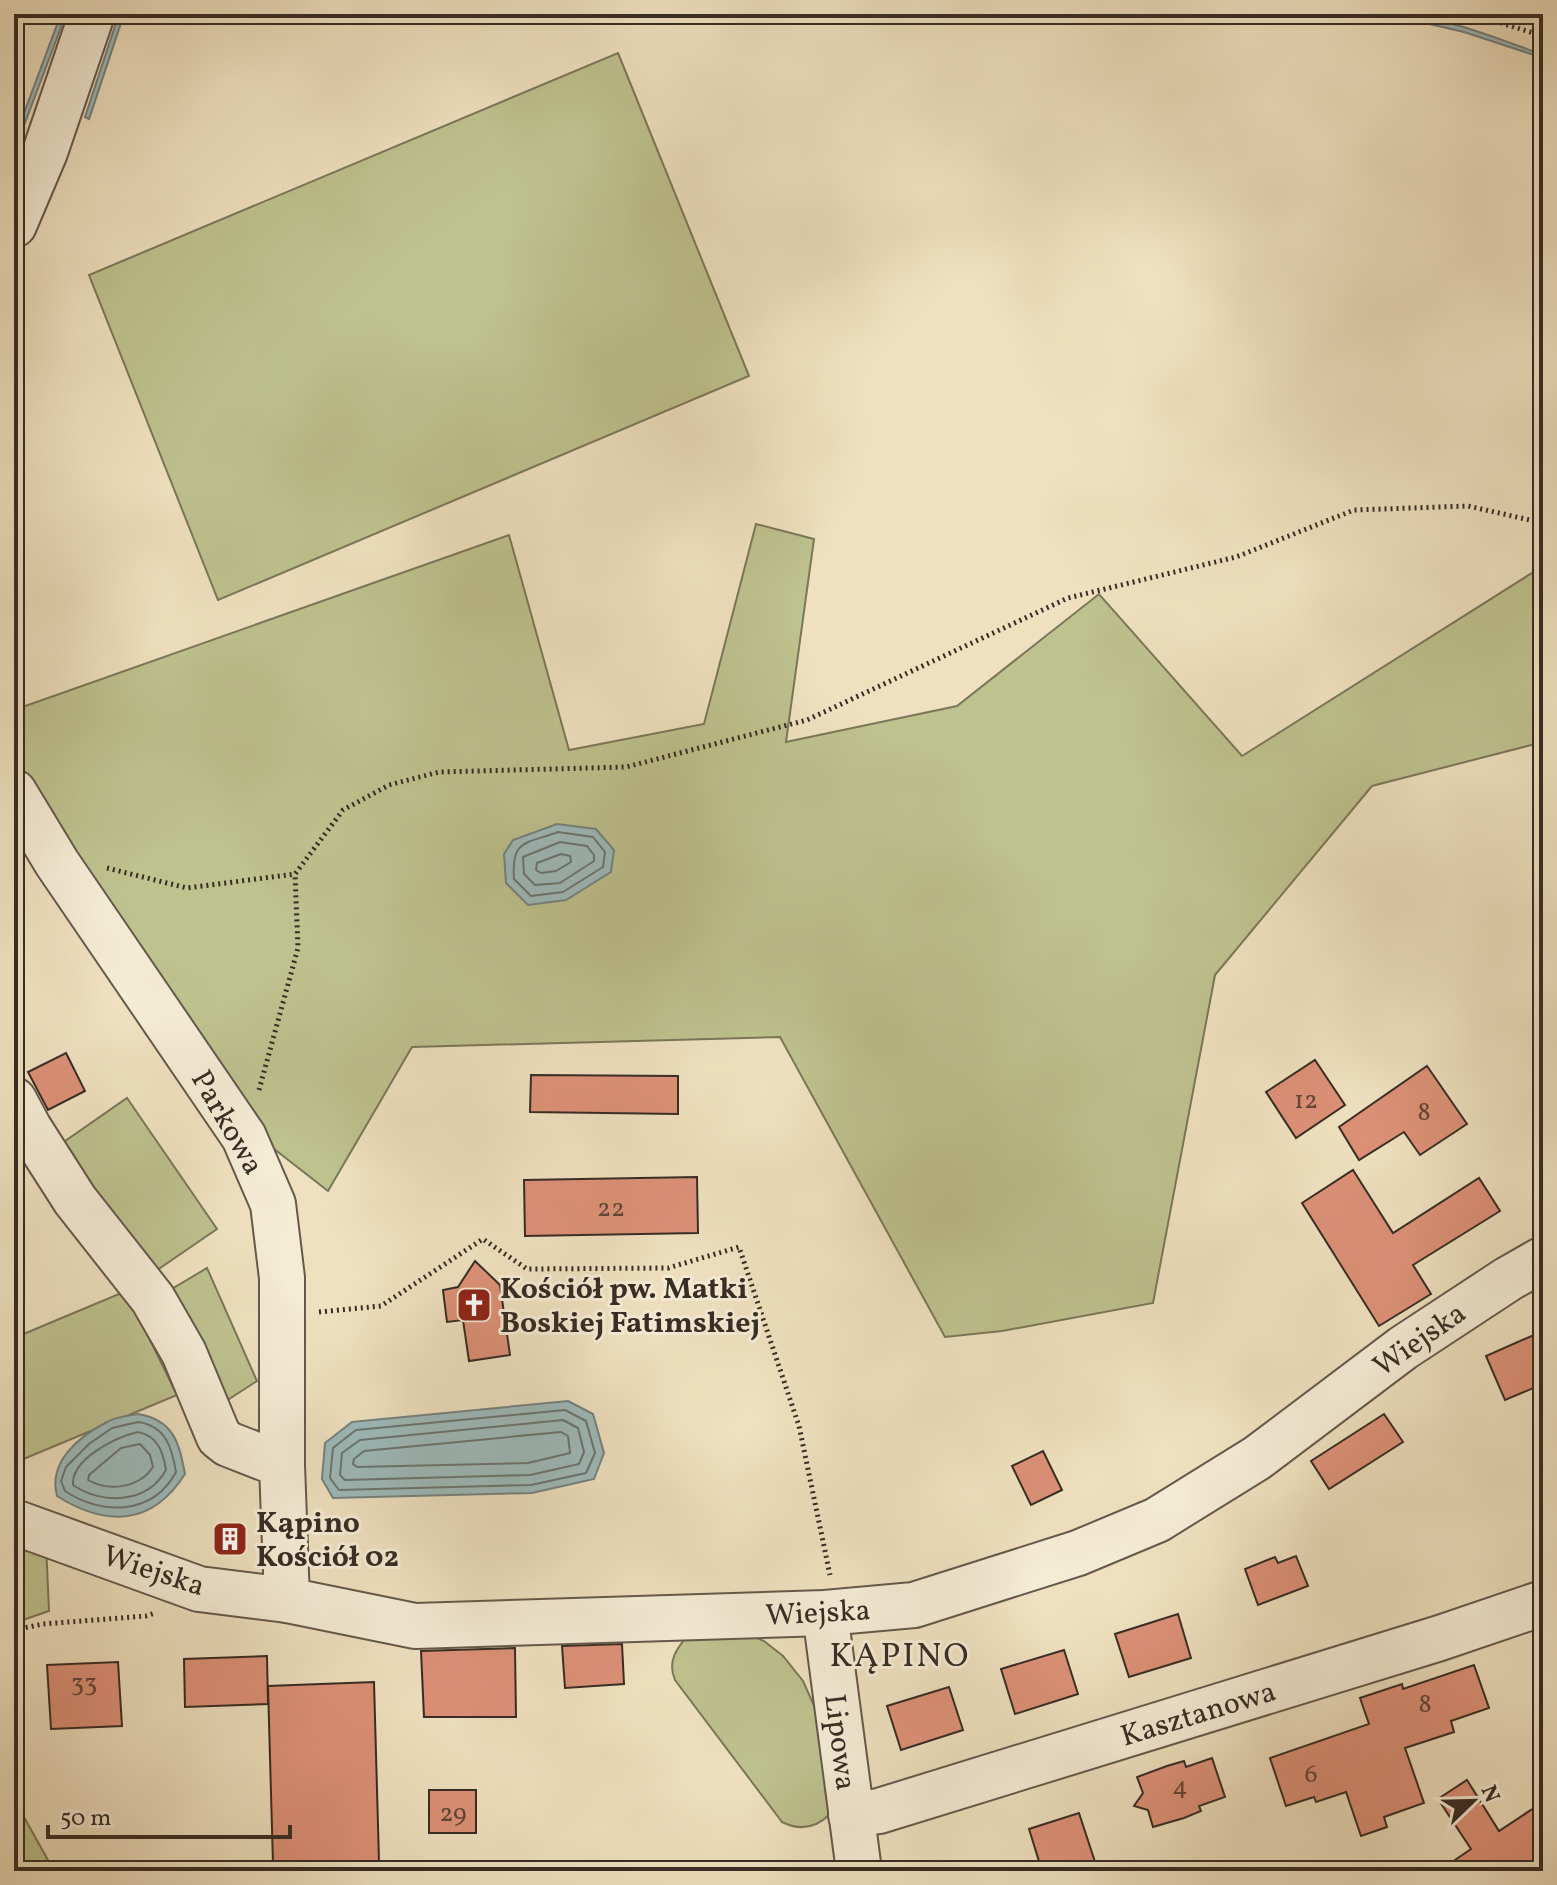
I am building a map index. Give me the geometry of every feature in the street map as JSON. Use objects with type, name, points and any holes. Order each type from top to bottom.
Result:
[{"type":"street","points":[[14,225],[45,152],[92,14]]},
{"type":"street","name":"Parkowa","points":[[14,792],[57,863],[244,1137],[273,1204],[282,1278],[282,1465],[287,1600]]},
{"type":"street","points":[[14,841],[57,863]]},
{"type":"street","points":[[14,1100],[75,1200],[153,1299],[184,1353],[219,1437],[228,1444],[282,1465]]},
{"type":"street","name":"Wiejska","points":[[14,1522],[199,1589],[287,1600],[415,1626],[825,1613],[914,1605],[1078,1553],[1157,1520],[1257,1458],[1403,1348],[1543,1259]]},
{"type":"street","name":"Kasztanowa","points":[[851,1815],[909,1802],[1440,1638],[1543,1603]]},
{"type":"street","name":"Lipowa","points":[[825,1613],[859,1871]]},
{"type":"path","points":[[1472,14],[1543,36]]},
{"type":"path","points":[[244,1137],[271,1056],[298,948],[295,874],[343,810],[389,785],[439,772],[626,767],[807,720],[1068,598],[1236,557],[1354,510],[1468,506],[1543,523]]},
{"type":"path","points":[[57,863],[83,862],[187,888],[295,874]]},
{"type":"path","points":[[283,1317],[381,1306],[483,1239],[527,1269],[668,1268],[739,1247],[799,1426],[831,1582],[825,1613]]},
{"type":"path","points":[[14,1630],[43,1624],[146,1616],[175,1605],[199,1589]]},
{"type":"green space","points":[[618,53],[749,376],[218,600],[89,275]]},
{"type":"green space","points":[[756,524],[814,539],[786,742],[957,706],[1099,594],[1242,756],[1543,566],[1543,742],[1372,786],[1215,975],[1153,1303],[1002,1331],[945,1337],[780,1037],[412,1047],[328,1191],[251,1131],[65,853],[14,758],[14,710],[509,535],[569,750],[704,724]]},
{"type":"green space","points":[[127,1098],[217,1229],[147,1277],[58,1146]]},
{"type":"green space","points":[[207,1268],[257,1381],[212,1410],[155,1299]]},
{"type":"green space","points":[[126,1291],[177,1395],[14,1463],[14,1338]]},
{"type":"green space","points":[[14,1532],[46,1543],[49,1611],[14,1623]]},
{"type":"green space","points":[[692,1630],[740,1631],[764,1641],[783,1656],[803,1681],[816,1710],[830,1814],[825,1819],[801,1827],[782,1822],[675,1680],[673,1659]]},
{"type":"green space","points":[[14,1799],[54,1871],[14,1871]]},
{"type":"water","points":[[61,14],[66,14],[14,152],[14,140]]},
{"type":"water","points":[[119,14],[124,14],[89,119],[85,117]]},
{"type":"water","points":[[1386,14],[1426,18],[1466,28],[1543,55],[1543,58],[1464,32]]},
{"type":"water","points":[[557,824],[596,829],[614,850],[611,872],[566,900],[528,905],[506,883],[504,854],[513,840]]},
{"type":"water","points":[[568,1401],[593,1414],[604,1453],[594,1479],[532,1493],[333,1498],[322,1479],[325,1443],[352,1422]]},
{"type":"water","points":[[138,1414],[167,1427],[177,1443],[185,1474],[172,1491],[158,1504],[127,1516],[93,1513],[57,1496],[57,1472],[76,1443],[110,1420]]},
{"type":"building","points":[[66,1053],[85,1091],[48,1110],[28,1072]]},
{"type":"building","points":[[1315,1060],[1345,1105],[1296,1138],[1266,1092]]},
{"type":"building","points":[[1427,1066],[1467,1124],[1420,1155],[1404,1132],[1359,1160],[1339,1127]]},
{"type":"building","points":[[531,1075],[678,1076],[678,1114],[530,1112]]},
{"type":"building","points":[[1353,1170],[1393,1233],[1479,1178],[1500,1211],[1413,1265],[1431,1294],[1379,1326],[1302,1203]]},
{"type":"building","points":[[697,1177],[698,1233],[525,1236],[524,1180]]},
{"type":"building","name":"Kościół pw. Matki Boskiej Fatimskiej","points":[[475,1261],[500,1285],[510,1355],[469,1361],[463,1320],[447,1322],[443,1290],[458,1287]]},
{"type":"building","points":[[1543,1331],[1543,1384],[1505,1400],[1486,1356]]},
{"type":"building","points":[[1384,1414],[1403,1442],[1329,1489],[1311,1461]]},
{"type":"building","points":[[1043,1451],[1062,1490],[1031,1505],[1012,1466]]},
{"type":"building","points":[[1296,1556],[1308,1586],[1258,1605],[1245,1569],[1275,1557],[1278,1563]]},
{"type":"building","points":[[1178,1614],[1191,1658],[1129,1677],[1115,1634]]},
{"type":"building","points":[[622,1644],[624,1684],[565,1688],[562,1646]]},
{"type":"building","points":[[515,1648],[516,1717],[424,1717],[421,1651]]},
{"type":"building","points":[[1064,1650],[1078,1694],[1015,1714],[1001,1669]]},
{"type":"building","points":[[267,1656],[268,1704],[185,1707],[184,1659]]},
{"type":"building","points":[[118,1662],[122,1726],[51,1729],[47,1665]]},
{"type":"building","points":[[1474,1665],[1489,1708],[1451,1721],[1454,1732],[1405,1748],[1424,1803],[1384,1817],[1387,1827],[1361,1836],[1346,1792],[1316,1802],[1314,1797],[1286,1806],[1270,1758],[1369,1724],[1360,1698],[1402,1684],[1403,1689]]},
{"type":"building","points":[[374,1682],[379,1861],[273,1864],[268,1686]]},
{"type":"building","points":[[949,1687],[963,1730],[901,1750],[887,1706]]},
{"type":"building","points":[[1212,1758],[1225,1797],[1199,1806],[1201,1811],[1153,1827],[1148,1810],[1134,1806],[1143,1793],[1137,1777],[1184,1761],[1186,1767]]},
{"type":"building","points":[[1467,1780],[1499,1831],[1543,1802],[1543,1871],[1439,1871],[1471,1849],[1438,1799]]},
{"type":"building","points":[[429,1790],[476,1790],[476,1833],[429,1833]]},
{"type":"building","points":[[1079,1813],[1098,1871],[1042,1871],[1029,1829]]},
{"type":"place","name":"Kościół pw. Matki Boskiej Fatimskiej","points":[[474,1305]]},
{"type":"place","name":"Kąpino Kościół 02","points":[[230,1539]]},
{"type":"district","name":"KĄPINO","points":[[900,1654]]}]
